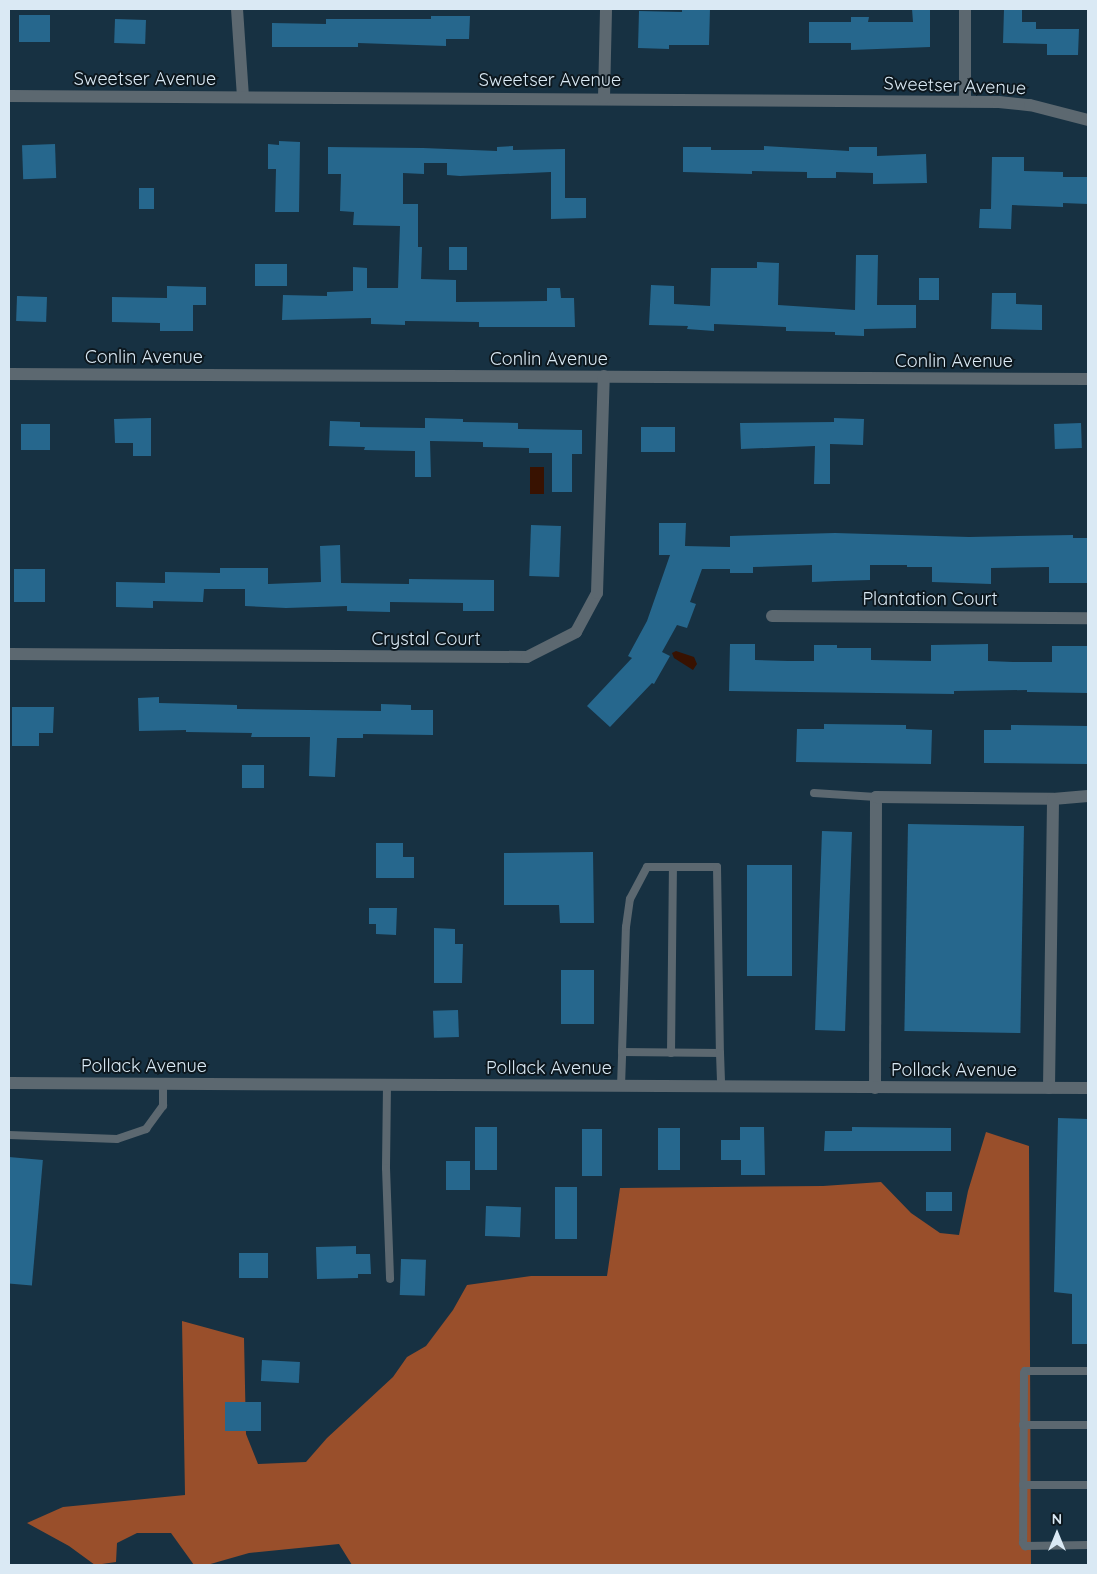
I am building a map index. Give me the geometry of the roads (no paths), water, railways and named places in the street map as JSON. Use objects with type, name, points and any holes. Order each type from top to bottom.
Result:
[{"type":"street","points":[[237,9],[243,97]]},
{"type":"street","points":[[604,98],[606,9]]},
{"type":"street","points":[[965,101],[966,9]]},
{"type":"street","name":"Sweetser Avenue","points":[[9,96],[965,101],[1030,105],[1088,120]]},
{"type":"street","name":"Conlin Avenue","points":[[9,374],[1088,379]]},
{"type":"street","name":"Crystal Court","points":[[9,654],[527,658],[576,632],[597,594],[604,376]]},
{"type":"street","name":"Plantation Court","points":[[772,616],[1088,618]]},
{"type":"street","points":[[875,1088],[876,797],[1053,799],[1088,796]]},
{"type":"street","points":[[1049,1088],[1053,799]]},
{"type":"street","name":"Pollack Avenue","points":[[9,1083],[1088,1088]]},
{"type":"lane","points":[[814,793],[876,797]]},
{"type":"lane","points":[[621,1086],[626,927],[630,899],[647,867],[717,867],[721,1087]]},
{"type":"lane","points":[[671,1053],[673,867]]},
{"type":"lane","points":[[622,1052],[720,1053]]},
{"type":"lane","points":[[9,1135],[117,1138],[146,1129],[163,1106],[163,1084]]},
{"type":"lane","points":[[386,1085],[386,1168],[390,1278]]},
{"type":"lane","points":[[1088,1371],[1024,1372],[1023,1425],[1023,1545],[1088,1545]]},
{"type":"lane","points":[[1023,1425],[1088,1425]]},
{"type":"lane","points":[[1023,1485],[1088,1485]]}]
